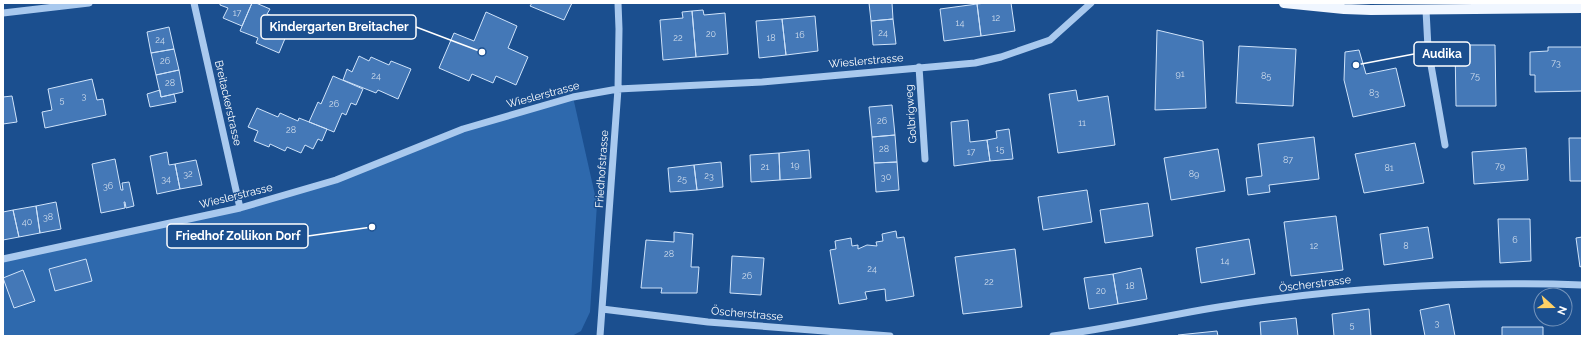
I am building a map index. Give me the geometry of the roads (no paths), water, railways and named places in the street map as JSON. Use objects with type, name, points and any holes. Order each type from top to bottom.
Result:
[{"type":"main road","points":[[1284,3],[1344,9],[1426,10],[1567,5],[1582,8]]},
{"type":"street","points":[[3,13],[89,3]]},
{"type":"street","name":"Breitackerstrasse","points":[[194,3],[240,208]]},
{"type":"street","name":"Friedhofstrasse","points":[[600,336],[618,89],[618,3]]},
{"type":"street","name":"Wieslerstrasse","points":[[3,259],[240,208],[336,180],[463,129],[573,97],[618,89],[762,82],[975,62],[1001,57],[1050,40],[1091,3]]},
{"type":"street","points":[[1426,10],[1428,48],[1445,145]]},
{"type":"street","name":"Golbrigweg","points":[[919,67],[925,159]]},
{"type":"street","name":"Öscherstrasse","points":[[1054,336],[1099,330],[1238,304],[1352,290],[1466,283],[1582,285]]},
{"type":"street","name":"Öscherstrasse","points":[[602,309],[708,322],[890,336]]},
{"type":"place","name":"Kindergarten Breitacher","points":[[482,52]]},
{"type":"place","name":"Audika","points":[[1356,65]]},
{"type":"place","name":"Friedhof Zollikon Dorf","points":[[372,227]]}]
